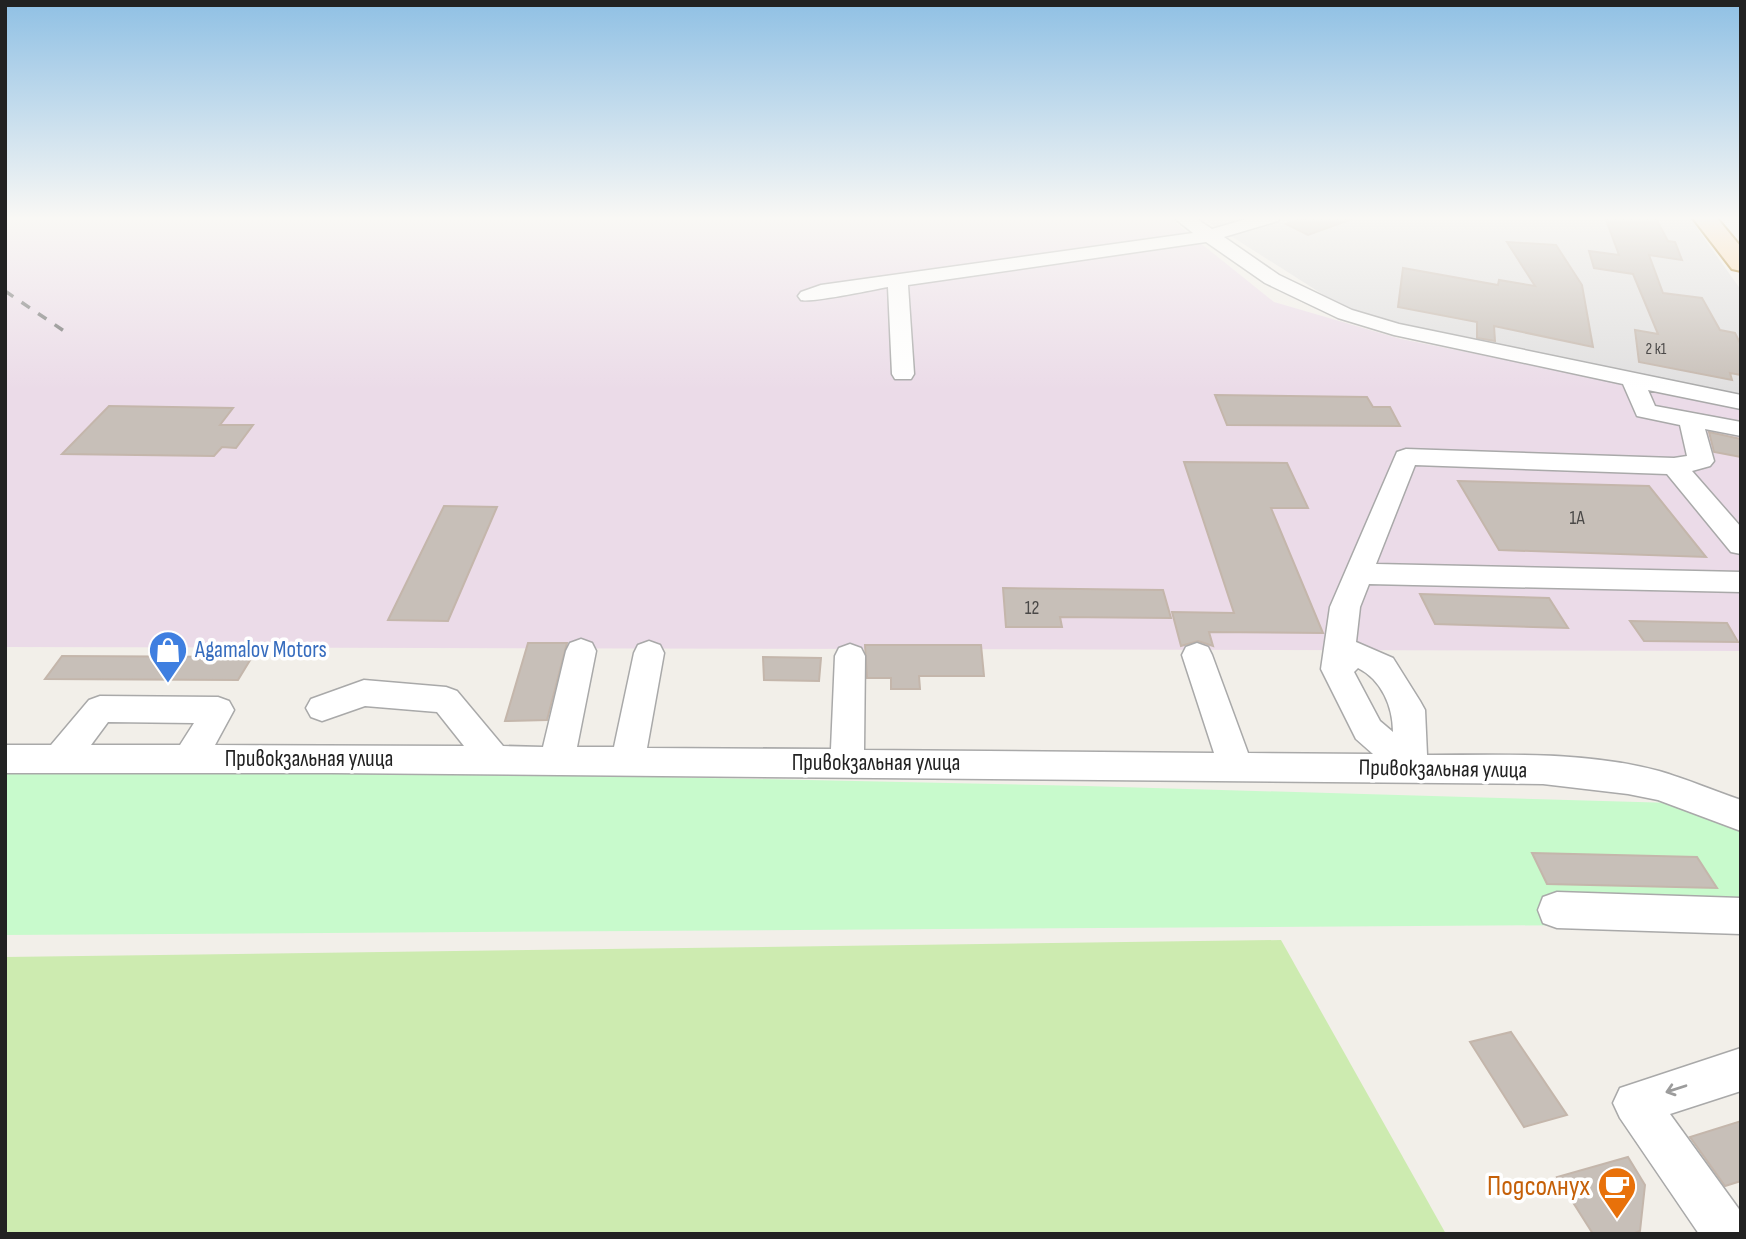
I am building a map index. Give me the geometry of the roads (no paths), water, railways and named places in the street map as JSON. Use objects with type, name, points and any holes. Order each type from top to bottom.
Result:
[{"type":"street","points":[[808,296],[821,291],[935,275]]},
{"type":"street","points":[[1266,275],[1345,314],[1394,329],[1740,404]]},
{"type":"street","points":[[898,280],[903,374]]},
{"type":"street","points":[[1633,380],[1645,411],[1741,429]]},
{"type":"street","points":[[1411,768],[1368,730],[1337,669],[1345,607],[1406,457],[1674,466],[1701,461],[1693,438],[1692,420]]},
{"type":"street","points":[[1674,466],[1741,545]]},
{"type":"street","points":[[1359,574],[1741,582]]},
{"type":"street","points":[[557,761],[581,651]]},
{"type":"street","points":[[628,761],[649,653]]},
{"type":"street","points":[[1337,669],[1355,653],[1382,666],[1409,710],[1411,768]]},
{"type":"street","points":[[1198,655],[1236,766]]},
{"type":"street","points":[[847,763],[850,656]]},
{"type":"street","points":[[322,708],[364,693],[446,701],[494,760]]},
{"type":"street","points":[[60,759],[100,709],[218,710],[190,759]]},
{"type":"street","name":"Привокзальная улица","points":[[5,759],[494,760],[1544,770],[1628,779],[1660,786],[1741,816]]},
{"type":"street","points":[[1557,910],[1741,916]]},
{"type":"street","points":[[1728,1234],[1635,1103],[1741,1069]]},
{"type":"railway","points":[[5,291],[64,331]]},
{"type":"place","name":"Agamalov Motors","points":[[168,684]]},
{"type":"place","name":"Подсолнух","points":[[1617,1220]]}]
